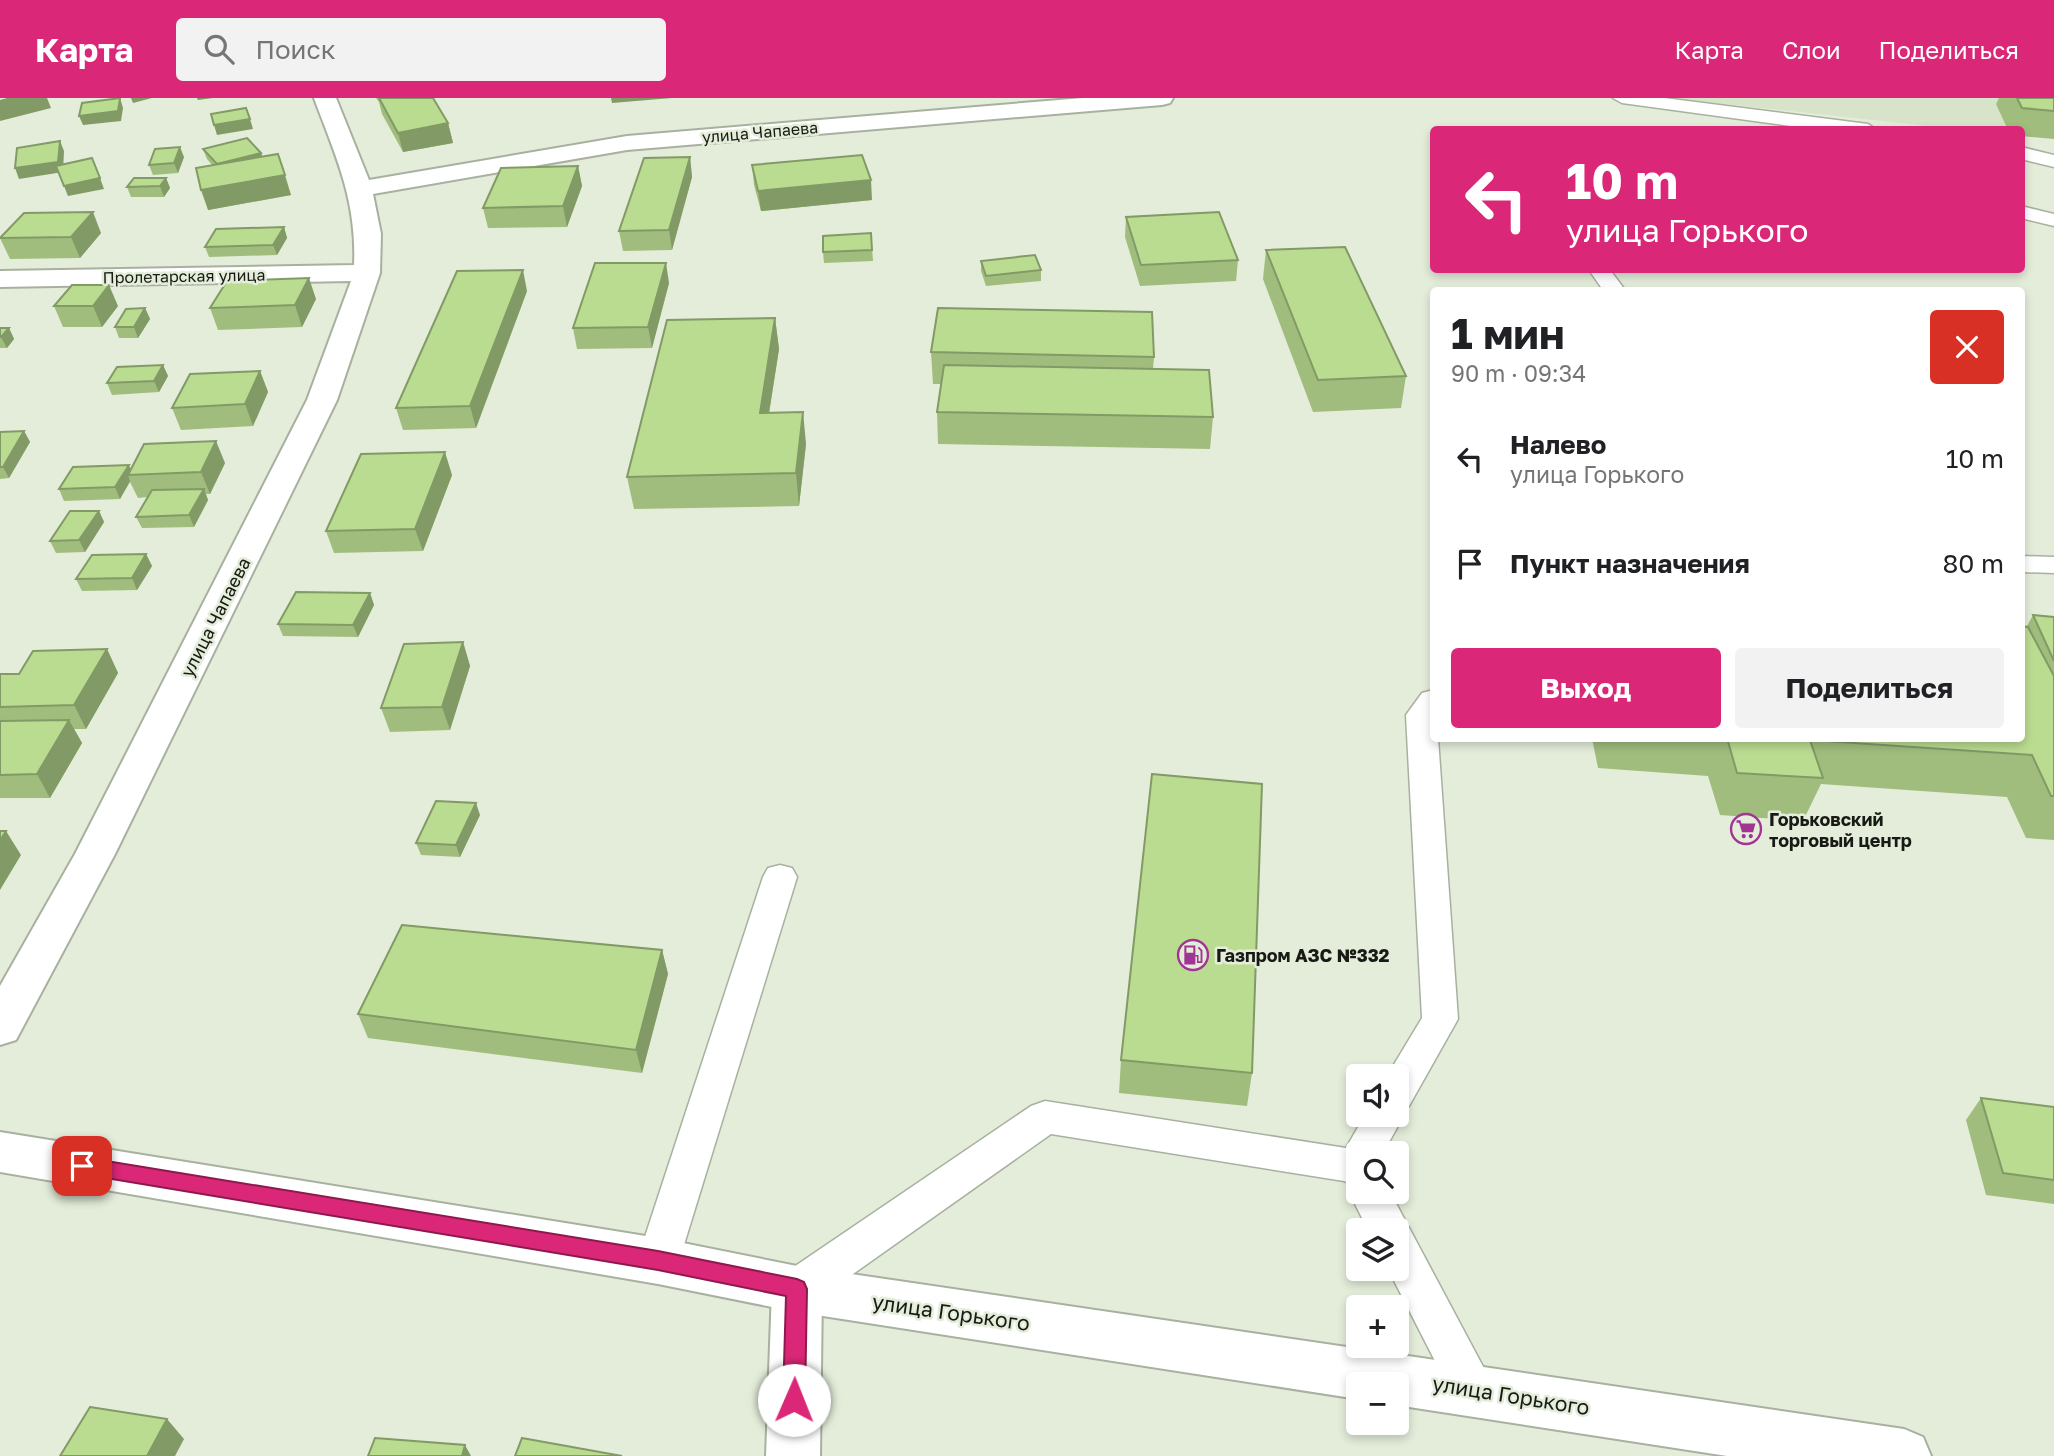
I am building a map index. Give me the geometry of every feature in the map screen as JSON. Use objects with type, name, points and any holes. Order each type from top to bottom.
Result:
[{"type":"street","name":"улица Чапаева","points":[[0,1027],[95,854],[323,400],[367,273],[368,234],[360,189],[325,98]]},
{"type":"street","name":"улица Чапаева","points":[[360,189],[627,144],[1162,98]]},
{"type":"street","name":"Пролетарская улица","points":[[0,279],[367,273]]},
{"type":"street","name":"улица Горького","points":[[0,1152],[658,1261],[797,1289],[1903,1456]]},
{"type":"street","points":[[793,1456],[797,1289]]},
{"type":"lane","points":[[1622,98],[1837,126]]},
{"type":"lane","points":[[2025,154],[2054,161]]},
{"type":"lane","points":[[2025,213],[2054,220]]},
{"type":"lane","points":[[2025,564],[2054,565]]},
{"type":"lane","points":[[1409,1073],[1440,1019],[1421,715],[1430,704]]},
{"type":"lane","points":[[658,1261],[780,877]]},
{"type":"lane","points":[[797,1289],[1045,1117],[1346,1167]]},
{"type":"lane","points":[[1409,1269],[1472,1389]]},
{"type":"shaded area","points":[[1668,98],[2054,98],[2025,126],[1928,126]]},
{"type":"building","points":[[120,98],[118,111],[79,116],[82,103]]},
{"type":"building","points":[[379,98],[433,98],[448,123],[398,133]]},
{"type":"building","points":[[2017,98],[2054,98],[2054,111],[2022,108]]},
{"type":"building","points":[[246,108],[250,119],[214,125],[211,114]]},
{"type":"building","points":[[247,138],[261,153],[217,164],[203,149]]},
{"type":"building","points":[[60,141],[58,162],[15,168],[17,148]]},
{"type":"building","points":[[180,147],[174,163],[149,165],[155,149]]},
{"type":"building","points":[[278,154],[285,175],[201,190],[196,168]]},
{"type":"building","points":[[862,155],[871,180],[758,191],[752,165]]},
{"type":"building","points":[[690,157],[669,230],[619,231],[644,158]]},
{"type":"building","points":[[92,158],[100,178],[64,186],[56,166]]},
{"type":"building","points":[[578,166],[563,206],[483,208],[501,168]]},
{"type":"building","points":[[134,178],[166,178],[160,186],[127,187]]},
{"type":"building","points":[[93,212],[71,237],[0,238],[24,213]]},
{"type":"building","points":[[1219,212],[1238,260],[1141,265],[1126,217]]},
{"type":"building","points":[[284,227],[273,245],[205,247],[216,229]]},
{"type":"building","points":[[871,233],[872,250],[823,252],[823,236]]},
{"type":"building","points":[[1345,247],[1406,376],[1318,380],[1266,250]]},
{"type":"building","points":[[1035,255],[1041,270],[986,276],[981,261]]},
{"type":"building","points":[[595,263],[666,263],[648,327],[573,328]]},
{"type":"building","points":[[523,270],[470,406],[396,408],[457,271]]},
{"type":"building","points":[[309,278],[295,305],[210,308],[227,281]]},
{"type":"building","points":[[72,285],[109,285],[93,306],[54,306]]},
{"type":"building","points":[[145,308],[134,327],[115,327],[126,309]]},
{"type":"building","points":[[938,308],[1152,312],[1154,357],[931,352]]},
{"type":"building","points":[[775,318],[760,413],[803,412],[796,473],[627,477],[667,320]]},
{"type":"building","points":[[0,328],[9,328],[1,337],[0,337]]},
{"type":"building","points":[[163,365],[154,381],[107,383],[117,367]]},
{"type":"building","points":[[944,365],[1209,370],[1213,417],[937,412]]},
{"type":"building","points":[[260,371],[245,404],[172,408],[190,374]]},
{"type":"building","points":[[24,431],[3,467],[0,467],[0,432]]},
{"type":"building","points":[[216,441],[201,472],[128,475],[144,444]]},
{"type":"building","points":[[445,452],[415,529],[326,531],[361,454]]},
{"type":"building","points":[[129,465],[115,487],[59,489],[73,467]]},
{"type":"building","points":[[204,489],[189,515],[136,517],[152,490]]},
{"type":"building","points":[[70,511],[99,511],[79,540],[50,541]]},
{"type":"building","points":[[146,554],[132,578],[76,579],[92,555]]},
{"type":"building","points":[[296,592],[370,593],[353,625],[278,624]]},
{"type":"building","points":[[2033,615],[2054,617],[2054,661]]},
{"type":"building","points":[[2025,627],[2028,627],[2054,676],[2054,796],[2051,796],[2032,755],[1840,742],[2025,742]]},
{"type":"building","points":[[463,642],[442,707],[381,708],[404,644]]},
{"type":"building","points":[[107,649],[74,705],[0,707],[0,674],[19,674],[33,651]]},
{"type":"building","points":[[69,720],[37,774],[0,775],[0,721]]},
{"type":"building","points":[[1728,742],[1811,742],[1823,778],[1737,773]]},
{"type":"building","name":"Газпром АЗС №332","points":[[1152,774],[1262,784],[1252,1073],[1121,1060]]},
{"type":"building","points":[[436,801],[476,803],[456,845],[416,843]]},
{"type":"building","points":[[402,925],[662,950],[636,1050],[358,1014]]},
{"type":"building","points":[[1981,1098],[2054,1107],[2054,1180],[2003,1173]]},
{"type":"building","points":[[90,1407],[167,1419],[147,1456],[60,1456]]},
{"type":"building","points":[[375,1438],[465,1445],[462,1456],[368,1456]]},
{"type":"building","points":[[522,1438],[622,1456],[515,1456]]},
{"type":"place","name":"Горьковский торговый центр","points":[[1746,829]]},
{"type":"place","name":"Газпром АЗС №332","points":[[1193,955]]},
{"type":"route","points":[[82,1166],[658,1261],[797,1289],[794,1400]]}]
